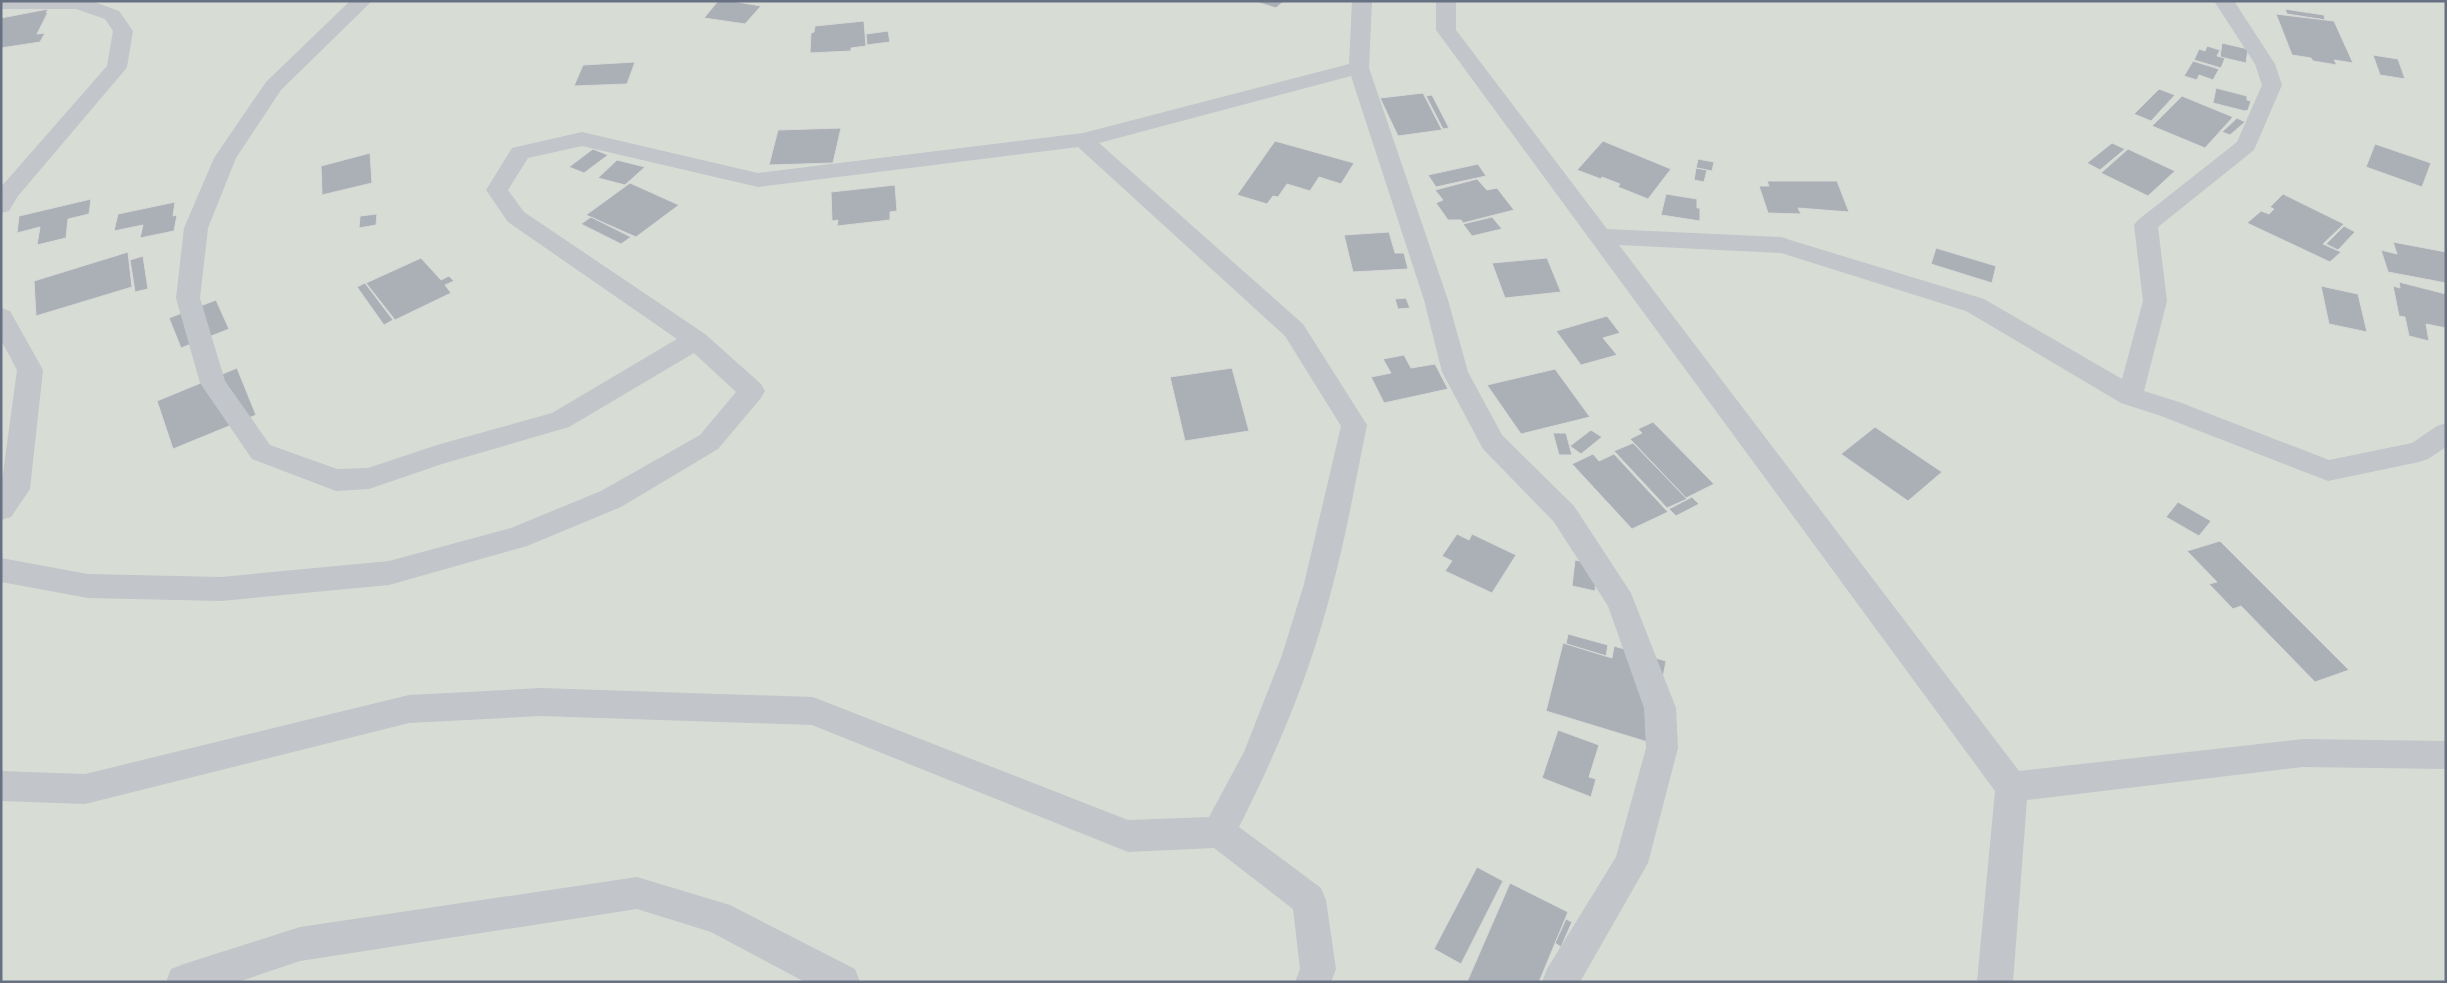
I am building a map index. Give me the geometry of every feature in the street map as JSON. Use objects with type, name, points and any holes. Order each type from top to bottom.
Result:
[{"type":"street","points":[[362,1],[273,86],[225,158],[196,228],[188,298],[204,355],[213,383],[261,452],[336,480],[369,478],[437,455],[560,420],[696,340]]},
{"type":"street","points":[[1362,1],[1358,68],[1436,300],[1455,372],[1492,442],[1564,514],[1621,602],[1660,708],[1662,748],[1631,863],[1560,982]]},
{"type":"street","points":[[1446,1],[1446,30],[2012,787],[1995,982]]},
{"type":"street","points":[[2130,396],[2155,301],[2146,225],[2246,145],[2272,85],[2265,64],[2224,1]]},
{"type":"street","points":[[1,3],[78,3],[112,15],[123,31],[117,67],[9,192],[1,206]]},
{"type":"street","points":[[1,570],[88,586],[221,589],[389,573],[517,538],[612,499],[709,442],[752,391],[696,340],[516,217],[497,190],[520,153],[582,139],[758,180],[1083,140],[1358,68]]},
{"type":"street","points":[[1083,140],[1294,330],[1354,425],[1319,584],[1296,655],[1258,756],[1219,832]]},
{"type":"street","points":[[1599,236],[1782,245],[1975,305],[2130,396],[2328,471],[2419,452],[2446,432]]},
{"type":"street","points":[[1,317],[30,370],[16,489],[1,509]]},
{"type":"street","points":[[1,786],[85,789],[409,709],[541,702],[813,710],[1128,836],[1219,832],[1309,900],[1318,969],[1313,982]]},
{"type":"street","points":[[2012,787],[2303,753],[2446,755]]},
{"type":"street","points":[[184,982],[300,944],[637,893],[718,917],[842,982]]},
{"type":"shaded area","points":[[1,1],[2446,1],[2446,982],[1,982]]},
{"type":"building","points":[[718,1],[732,1],[761,6],[745,24],[704,18]]},
{"type":"building","points":[[1254,1],[1284,1],[1276,8]]},
{"type":"building","points":[[48,9],[37,34],[45,33],[40,42],[1,48],[1,18]]},
{"type":"building","points":[[2285,9],[2324,15],[2325,20],[2287,14]]},
{"type":"building","points":[[2276,14],[2334,21],[2353,63],[2334,60],[2337,65],[2292,55]]},
{"type":"building","points":[[864,21],[866,46],[851,48],[851,51],[810,53],[811,33],[814,32],[815,26]]},
{"type":"building","points":[[888,31],[890,42],[867,45],[866,34]]},
{"type":"building","points":[[2222,43],[2248,49],[2246,63],[2220,57]]},
{"type":"building","points":[[2207,46],[2220,50],[2217,56],[2225,58],[2221,68],[2194,60],[2199,49],[2205,51]]},
{"type":"building","points":[[2373,55],[2398,59],[2405,79],[2380,75]]},
{"type":"building","points":[[2193,61],[2219,69],[2213,80],[2199,75],[2197,80],[2184,76]]},
{"type":"building","points":[[635,62],[627,84],[574,86],[583,65]]},
{"type":"building","points":[[2216,88],[2247,96],[2247,100],[2251,101],[2248,110],[2245,111],[2213,103]]},
{"type":"building","points":[[2159,89],[2175,95],[2151,121],[2134,114]]},
{"type":"building","points":[[1423,93],[1442,130],[1398,136],[1380,98]]},
{"type":"building","points":[[1432,95],[1449,128],[1443,129],[1426,96]]},
{"type":"building","points":[[2182,96],[2233,117],[2205,148],[2152,126]]},
{"type":"building","points":[[2237,118],[2245,122],[2230,135],[2222,132]]},
{"type":"building","points":[[841,128],[833,163],[769,165],[778,130]]},
{"type":"building","points":[[1275,141],[1354,163],[1341,184],[1319,177],[1310,191],[1287,184],[1278,197],[1273,196],[1267,204],[1237,195]]},
{"type":"building","points":[[1603,141],[1671,169],[1648,199],[1618,187],[1620,184],[1577,170]]},
{"type":"building","points":[[2112,143],[2125,149],[2100,170],[2087,163]]},
{"type":"building","points":[[2375,144],[2431,163],[2422,187],[2366,167]]},
{"type":"building","points":[[593,149],[608,155],[584,173],[569,167]]},
{"type":"building","points":[[2128,149],[2175,171],[2148,196],[2101,173]]},
{"type":"building","points":[[370,153],[372,183],[322,195],[321,166]]},
{"type":"building","points":[[1698,159],[1714,162],[1712,171],[1696,168]]},
{"type":"building","points":[[617,160],[645,167],[625,185],[598,178]]},
{"type":"building","points":[[1478,164],[1486,176],[1436,187],[1428,175]]},
{"type":"building","points":[[1696,168],[1707,170],[1704,182],[1694,180]]},
{"type":"building","points":[[1477,179],[1487,190],[1497,188],[1514,210],[1463,223],[1461,220],[1448,220],[1436,203],[1443,200],[1435,190]]},
{"type":"building","points":[[1767,181],[1837,181],[1849,212],[1798,208],[1801,214],[1768,213],[1759,186],[1769,186]]},
{"type":"building","points":[[630,183],[679,205],[636,237],[586,215]]},
{"type":"building","points":[[895,185],[897,211],[890,212],[890,220],[837,226],[838,220],[832,221],[831,192]]},
{"type":"building","points":[[1666,194],[1697,199],[1697,208],[1700,208],[1700,221],[1661,215]]},
{"type":"building","points":[[2283,194],[2344,224],[2323,244],[2341,252],[2330,262],[2247,223],[2261,211],[2269,214],[2274,209],[2270,207]]},
{"type":"building","points":[[91,199],[89,214],[68,219],[66,238],[37,245],[40,227],[17,233],[19,216]]},
{"type":"building","points":[[175,202],[173,216],[177,215],[174,231],[140,238],[143,225],[114,231],[118,214]]},
{"type":"building","points":[[377,214],[376,225],[359,228],[360,216]]},
{"type":"building","points":[[591,217],[631,237],[621,244],[581,224]]},
{"type":"building","points":[[1492,217],[1502,229],[1472,236],[1463,224]]},
{"type":"building","points":[[2344,226],[2355,232],[2338,250],[2326,244]]},
{"type":"building","points":[[1389,232],[1395,253],[1404,253],[1408,269],[1353,272],[1344,235]]},
{"type":"building","points":[[2393,242],[2446,252],[2446,283],[2388,272],[2381,250],[2397,254]]},
{"type":"building","points":[[1936,248],[1996,266],[1992,283],[1931,264]]},
{"type":"building","points":[[128,252],[132,287],[36,316],[34,281]]},
{"type":"building","points":[[143,256],[148,289],[135,292],[130,260]]},
{"type":"building","points":[[421,258],[441,280],[449,276],[454,281],[445,285],[451,293],[395,320],[366,283]]},
{"type":"building","points":[[1547,258],[1561,292],[1505,298],[1492,263]]},
{"type":"building","points":[[2399,282],[2446,294],[2446,328],[2426,324],[2429,341],[2409,336],[2405,317],[2399,316],[2393,286],[2400,288]]},
{"type":"building","points":[[365,283],[393,320],[384,325],[357,287]]},
{"type":"building","points":[[2321,286],[2358,294],[2367,332],[2329,324]]},
{"type":"building","points":[[1406,298],[1410,308],[1398,309],[1395,299]]},
{"type":"building","points":[[216,300],[229,329],[181,348],[169,318]]},
{"type":"building","points":[[1607,316],[1620,333],[1603,338],[1617,355],[1581,365],[1556,331]]},
{"type":"building","points":[[1404,355],[1411,368],[1435,364],[1448,389],[1384,403],[1371,377],[1391,373],[1383,359]]},
{"type":"building","points":[[237,368],[256,415],[173,449],[157,401]]},
{"type":"building","points":[[1232,368],[1249,431],[1185,441],[1170,377]]},
{"type":"building","points":[[1555,369],[1590,417],[1521,434],[1487,385]]},
{"type":"building","points":[[1653,422],[1714,484],[1686,498],[1630,439],[1642,433],[1638,429]]},
{"type":"building","points":[[1875,427],[1942,472],[1908,501],[1841,454]]},
{"type":"building","points":[[1591,430],[1602,437],[1581,454],[1570,446]]},
{"type":"building","points":[[1553,433],[1566,433],[1572,455],[1559,455]]},
{"type":"building","points":[[1633,443],[1687,499],[1667,508],[1614,451]]},
{"type":"building","points":[[1593,454],[1599,461],[1614,454],[1668,512],[1632,529],[1572,464]]},
{"type":"building","points":[[1692,497],[1699,504],[1676,516],[1669,509]]},
{"type":"building","points":[[2178,502],[2211,521],[2199,536],[2166,517]]},
{"type":"building","points":[[1457,534],[1469,540],[1472,534],[1516,555],[1492,593],[1445,571],[1452,561],[1442,556]]},
{"type":"building","points":[[2220,541],[2349,670],[2315,682],[2241,606],[2233,609],[2209,584],[2217,582],[2187,551]]},
{"type":"building","points":[[1575,560],[1597,565],[1595,591],[1572,586]]},
{"type":"building","points":[[1568,634],[1608,645],[1606,656],[1566,644]]},
{"type":"building","points":[[1563,643],[1612,658],[1614,646],[1666,661],[1651,743],[1546,711]]},
{"type":"building","points":[[1558,730],[1599,745],[1589,777],[1596,779],[1591,797],[1542,778]]},
{"type":"building","points":[[1477,867],[1503,881],[1461,964],[1434,949]]},
{"type":"building","points":[[1510,883],[1568,912],[1539,982],[1467,982]]},
{"type":"building","points":[[1566,919],[1572,922],[1561,947],[1555,943]]}]
